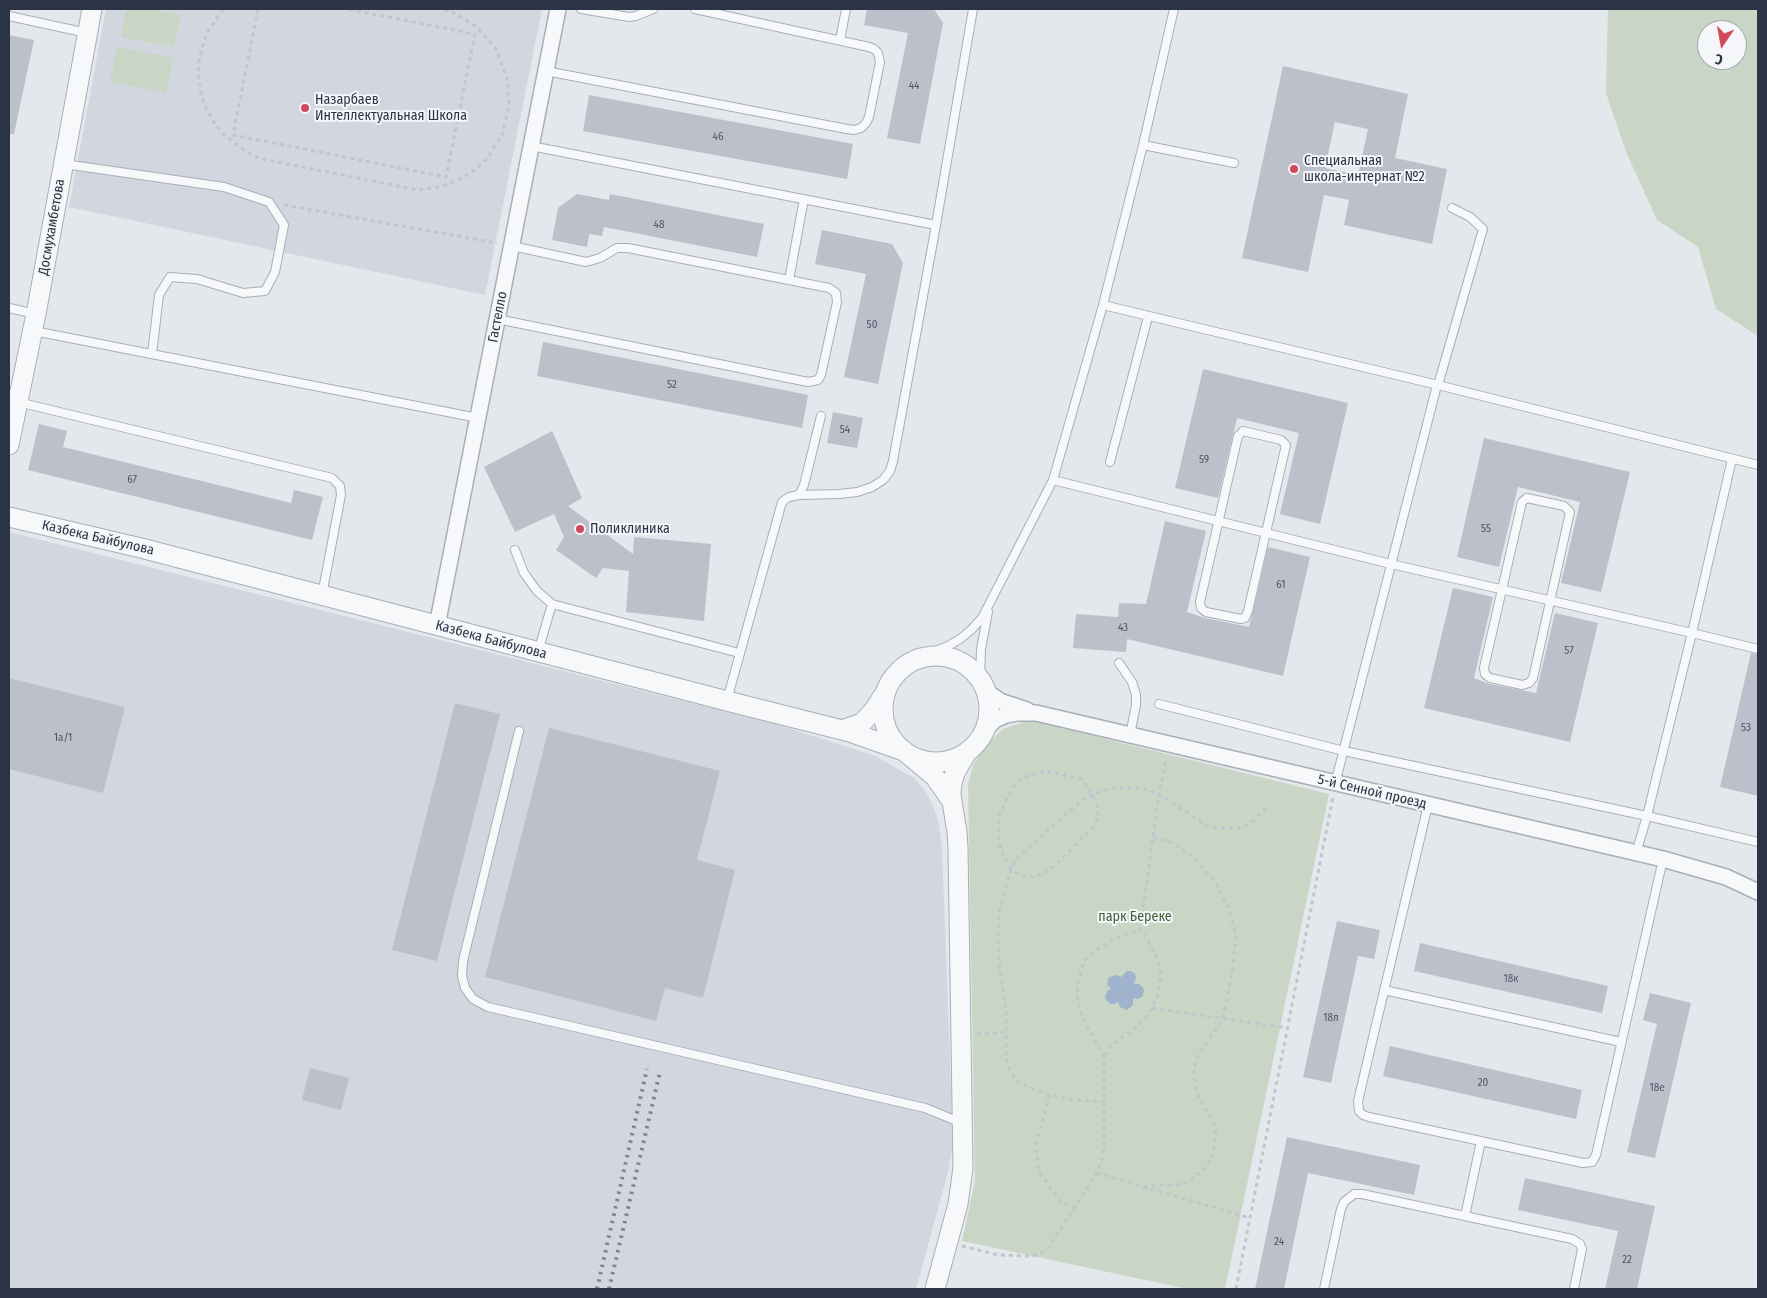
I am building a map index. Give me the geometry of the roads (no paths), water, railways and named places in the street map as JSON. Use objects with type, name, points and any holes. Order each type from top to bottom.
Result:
[{"type":"street","name":"Досмухамбетова","points":[[9,445],[13,398],[34,322],[92,9]]},
{"type":"street","name":"Гастелло","points":[[437,626],[558,9]]},
{"type":"street","name":"Казбека Байбулова","points":[[9,517],[150,550],[858,734],[904,751],[935,777],[951,800]]},
{"type":"street","points":[[842,730],[858,725],[867,719],[898,671],[919,658],[936,655],[953,658],[968,666],[983,685],[1006,704],[1036,712]]},
{"type":"street","points":[[885,692],[882,708],[885,724],[892,740],[904,751],[919,759],[935,762],[952,760],[967,752],[978,742],[986,729],[989,710],[983,685]]},
{"type":"street","name":"5-й Сенной проезд","points":[[986,729],[995,720],[1006,716],[1017,713],[1036,712],[1636,853],[1726,877],[1758,892]]},
{"type":"street","points":[[935,1289],[958,1204],[963,1168],[958,848],[951,800],[953,778],[967,752]]},
{"type":"lane","points":[[581,9],[629,17],[653,9]]},
{"type":"lane","points":[[546,71],[854,130],[861,128],[866,123],[869,117],[880,57],[878,53],[869,47],[696,9]]},
{"type":"lane","points":[[840,40],[846,9]]},
{"type":"lane","points":[[727,701],[782,502],[789,497],[799,495],[857,492],[872,487],[883,480],[890,471],[936,225],[973,9]]},
{"type":"lane","points":[[919,658],[960,639],[977,624],[989,605],[1053,480],[1103,305],[1144,145],[1174,9]]},
{"type":"lane","points":[[9,16],[87,32]]},
{"type":"lane","points":[[1144,145],[1234,163]]},
{"type":"lane","points":[[531,146],[936,225]]},
{"type":"lane","points":[[63,164],[224,187],[268,202],[284,225],[275,272],[265,291],[243,293],[197,279],[170,278],[159,296],[152,354]]},
{"type":"lane","points":[[789,280],[804,199]]},
{"type":"lane","points":[[1336,784],[1438,385],[1483,229],[1470,217],[1452,208]]},
{"type":"lane","points":[[497,319],[813,382],[818,380],[822,371],[837,296],[829,288],[623,248],[617,248],[600,258],[586,262],[512,246]]},
{"type":"lane","points":[[1103,305],[1438,385],[1758,465]]},
{"type":"lane","points":[[9,308],[34,322],[152,354],[478,418]]},
{"type":"lane","points":[[1110,462],[1148,317]]},
{"type":"lane","points":[[13,398],[332,478],[340,486],[341,495],[322,595]]},
{"type":"lane","points":[[799,495],[804,485],[821,416]]},
{"type":"lane","points":[[1246,432],[1281,440],[1285,443],[1286,448],[1245,618],[1241,619],[1206,612],[1200,602],[1218,522],[1239,434],[1246,432]]},
{"type":"lane","points":[[1636,853],[1647,816],[1692,633],[1732,459]]},
{"type":"lane","points":[[1053,480],[1391,564],[1758,649]]},
{"type":"lane","points":[[1530,498],[1564,506],[1569,510],[1570,515],[1531,681],[1522,685],[1490,678],[1485,674],[1484,668],[1502,589],[1523,500],[1530,498]]},
{"type":"lane","points":[[515,550],[524,573],[537,591],[552,604],[739,653]]},
{"type":"lane","points":[[538,652],[552,604]]},
{"type":"lane","points":[[983,685],[981,649],[989,605]]},
{"type":"lane","points":[[1119,663],[1132,682],[1136,695],[1136,706],[1130,735]]},
{"type":"lane","points":[[1159,704],[1344,751],[1647,816],[1758,842]]},
{"type":"lane","points":[[519,731],[463,961],[462,976],[465,988],[473,999],[488,1007],[926,1108],[962,1123]]},
{"type":"lane","points":[[1428,805],[1358,1100],[1359,1111],[1369,1117],[1584,1163],[1592,1162],[1596,1155],[1663,860]]},
{"type":"lane","points":[[1384,990],[1621,1042]]},
{"type":"lane","points":[[1465,1216],[1481,1141]]},
{"type":"lane","points":[[1324,1289],[1341,1209],[1344,1202],[1354,1194],[1577,1241],[1580,1244],[1582,1253],[1574,1289]]},
{"type":"water","points":[[1127,971],[1135,974],[1134,984],[1139,984],[1143,987],[1144,991],[1142,997],[1138,999],[1133,998],[1133,1005],[1127,1010],[1120,1007],[1118,1002],[1110,1004],[1105,998],[1107,991],[1111,989],[1107,984],[1109,977],[1117,975],[1121,977]]},
{"type":"railway","points":[[597,1289],[647,1069]]},
{"type":"railway","points":[[609,1289],[660,1072]]},
{"type":"place","name":"Назарбаев Интеллектуальная Школа","points":[[305,108]]},
{"type":"place","name":"Специальная школа-интернат №2","points":[[1294,169]]},
{"type":"place","name":"Поликлиника","points":[[580,529]]},
{"type":"park label","name":"парк Береке","points":[[1135,917]]}]
